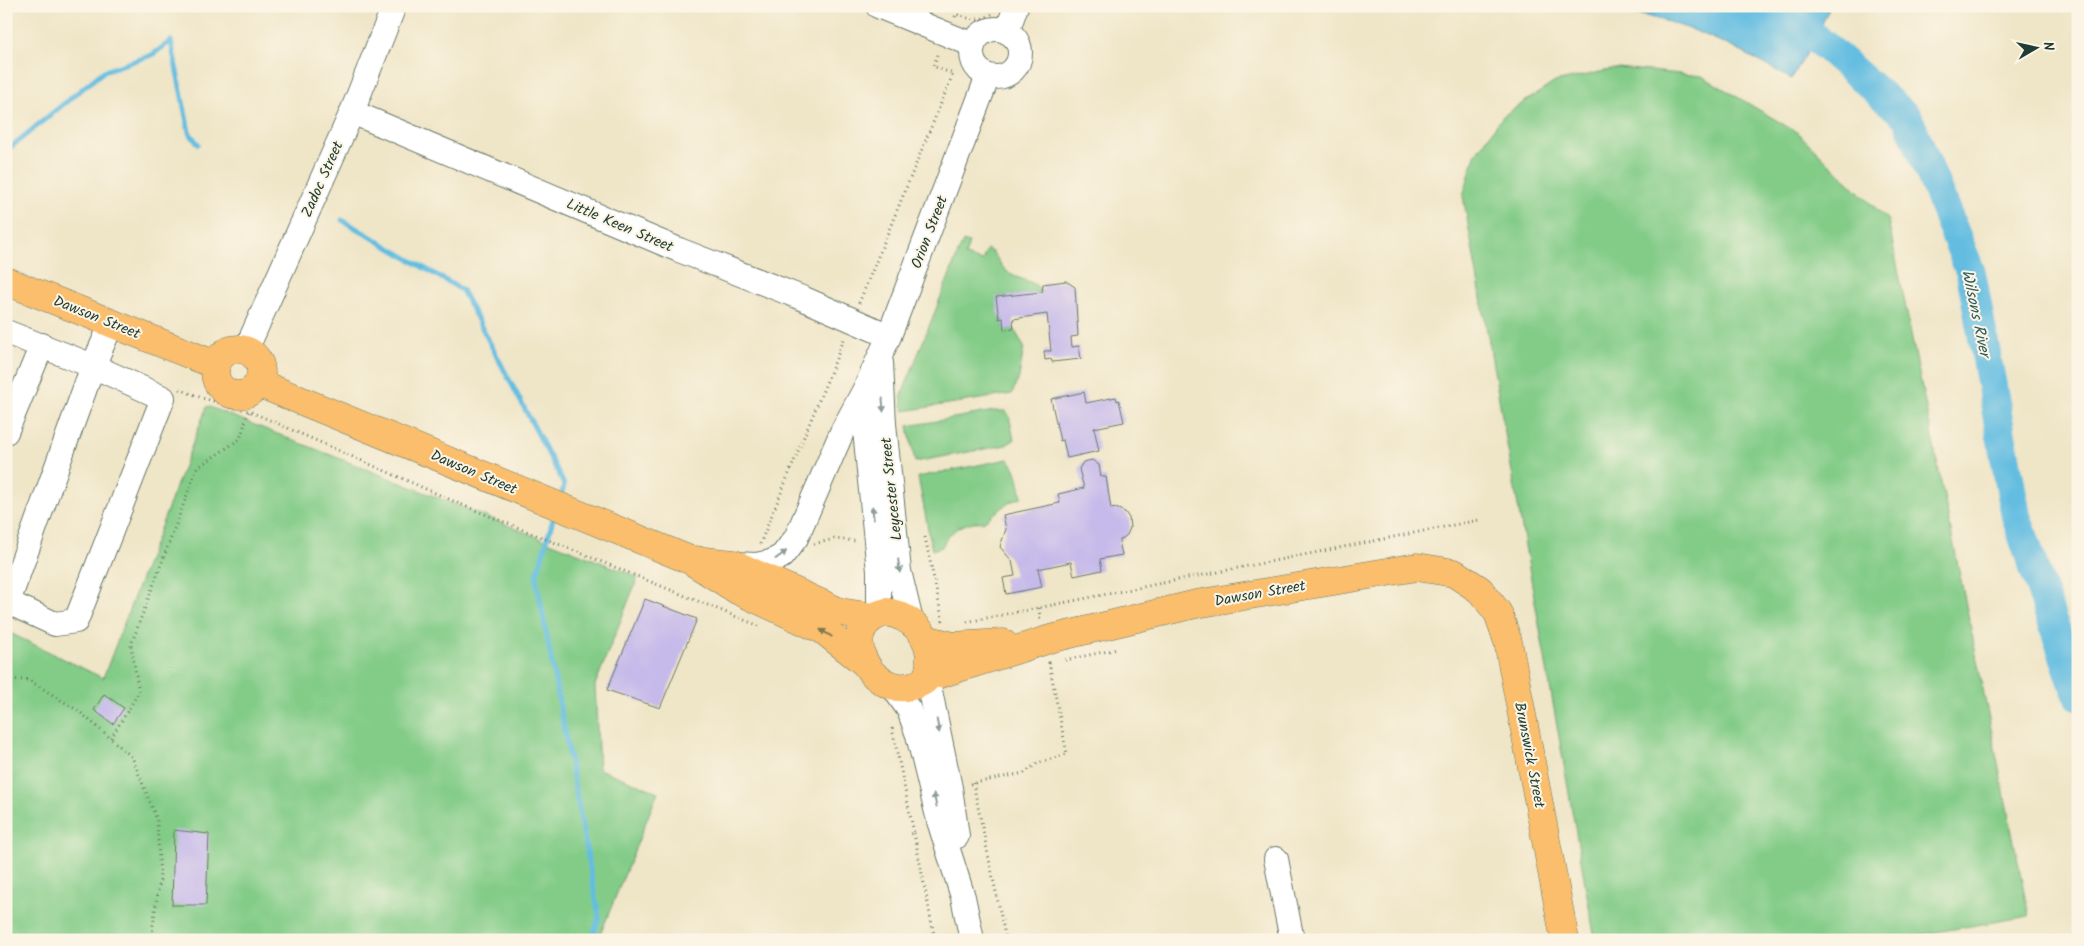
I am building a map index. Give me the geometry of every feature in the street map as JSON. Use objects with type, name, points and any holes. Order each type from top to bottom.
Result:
[{"type":"main road","name":"Dawson Street","points":[[6,280],[216,365]]},
{"type":"main road","points":[[231,350],[246,350],[258,361],[261,372],[258,383],[248,393],[242,395],[229,394],[218,385],[216,365],[224,353],[231,350]]},
{"type":"main road","name":"Dawson Street","points":[[258,383],[690,560],[737,590],[823,630],[864,663]]},
{"type":"main road","name":"Dawson Street","points":[[690,560],[734,564],[840,612],[876,615]]},
{"type":"main road","name":"Dawson Street","points":[[926,676],[940,674],[1050,639],[1196,604],[1392,570],[1417,567],[1435,568],[1454,573],[1470,582]]},
{"type":"main road","name":"Brunswick Street","points":[[1470,582],[1480,590],[1498,613],[1508,642],[1565,940]]},
{"type":"main road","points":[[896,614],[928,628],[930,656],[926,676],[911,686],[893,686],[883,682],[864,663],[859,640],[865,625],[876,615],[896,614]]},
{"type":"main road","name":"Dawson Street","points":[[928,628],[953,646],[1050,639]]},
{"type":"street","name":"Zadoc Street","points":[[246,350],[352,112],[394,6]]},
{"type":"street","points":[[878,6],[973,45]]},
{"type":"street","points":[[1007,8],[1007,32]]},
{"type":"street","points":[[990,30],[1007,32],[1013,36],[1018,47],[1017,63],[1007,74],[997,77],[988,76],[975,65],[972,59],[973,45],[979,36],[990,30]]},
{"type":"street","name":"Orion Street","points":[[734,564],[756,565],[771,562],[791,547],[842,432],[866,388],[885,346],[988,76]]},
{"type":"street","name":"Little Keen Street","points":[[352,112],[679,250],[802,298],[885,346]]},
{"type":"street","points":[[6,332],[93,366],[163,398],[76,621],[55,624],[7,602],[93,366],[112,323]]},
{"type":"street","points":[[6,432],[42,345]]},
{"type":"street","name":"Leycester Street","points":[[885,346],[884,424],[899,570],[928,628]]},
{"type":"street","name":"Orion Street","points":[[866,388],[865,430],[879,571],[876,615]]},
{"type":"street","points":[[926,676],[950,788],[963,898]]},
{"type":"street","points":[[893,686],[909,710],[918,735],[939,820],[963,898],[972,940]]},
{"type":"street","points":[[1276,859],[1292,940]]},
{"type":"path","points":[[956,14],[967,19],[976,19],[989,16],[1007,8]]},
{"type":"path","points":[[176,387],[202,398],[250,411],[541,537],[762,628]]},
{"type":"path","points":[[111,738],[139,692],[131,645],[197,468],[240,439],[250,411]]},
{"type":"path","points":[[965,622],[1479,520]]},
{"type":"path","points":[[924,538],[941,618],[928,628]]},
{"type":"path","points":[[805,542],[813,544],[834,539],[858,541]]},
{"type":"path","points":[[1006,940],[973,783],[1024,773],[1038,763],[1067,754],[1049,663],[1118,649]]},
{"type":"path","points":[[6,679],[29,680],[80,712],[132,756],[157,820],[160,879],[152,940]]},
{"type":"path","points":[[892,725],[907,797],[912,833],[935,940]]},
{"type":"path","points":[[907,797],[913,796]]},
{"type":"green space","points":[[1618,68],[1702,76],[1798,133],[1888,220],[2029,916],[1889,940],[1595,940],[1463,196],[1475,155],[1503,116],[1555,82]]},
{"type":"green space","points":[[963,241],[969,243],[965,256],[982,261],[987,249],[993,253],[1008,272],[1034,284],[1042,292],[997,297],[1000,319],[1003,318],[1004,329],[1014,329],[1024,347],[1019,377],[1012,394],[904,411],[901,397]]},
{"type":"green space","points":[[207,406],[638,577],[595,685],[599,769],[658,792],[598,940],[6,940],[6,631],[103,678]]},
{"type":"green space","points":[[994,411],[1005,411],[1009,415],[1014,440],[1006,445],[915,462],[908,426]]},
{"type":"green space","points":[[1008,459],[1016,471],[1022,497],[1010,502],[983,522],[970,523],[958,528],[949,536],[942,547],[932,550],[918,477]]},
{"type":"water","points":[[1445,6],[1830,6],[1816,38],[1791,79],[1734,48],[1694,31],[1673,23],[1621,11],[1571,7],[1472,8]]},
{"type":"building","points":[[1066,281],[1075,287],[1078,336],[1071,337],[1072,347],[1079,346],[1081,359],[1052,362],[1051,359],[1045,360],[1044,351],[1051,351],[1047,314],[1013,319],[1014,329],[1004,330],[1003,318],[999,319],[996,297],[1042,292],[1043,284]]},
{"type":"building","points":[[1084,392],[1086,403],[1116,397],[1117,401],[1119,400],[1124,422],[1094,428],[1099,451],[1067,458],[1063,440],[1060,441],[1051,399]]},
{"type":"building","points":[[1092,460],[1099,465],[1101,477],[1106,477],[1111,509],[1116,508],[1125,512],[1129,518],[1130,528],[1127,535],[1119,541],[1122,555],[1100,559],[1102,570],[1074,576],[1071,562],[1038,569],[1042,587],[1006,594],[1003,578],[1015,576],[1012,561],[1000,547],[1006,529],[1003,515],[1060,503],[1058,494],[1084,488],[1079,469],[1083,462]]},
{"type":"building","points":[[645,599],[697,619],[660,708],[607,690]]},
{"type":"building","points":[[104,694],[124,708],[113,724],[94,710]]},
{"type":"building","points":[[174,830],[209,834],[206,905],[172,905]]},
{"type":"waterway","name":"Wilsons River","points":[[1755,6],[1816,38],[1908,118],[1971,273],[2016,516],[2078,696]]},
{"type":"waterway","points":[[6,151],[104,71],[152,55],[171,41],[189,132],[198,144]]},
{"type":"waterway","points":[[342,220],[462,290],[560,476],[564,485],[561,497]]},
{"type":"waterway","points":[[555,512],[536,578],[599,917],[592,940]]}]
